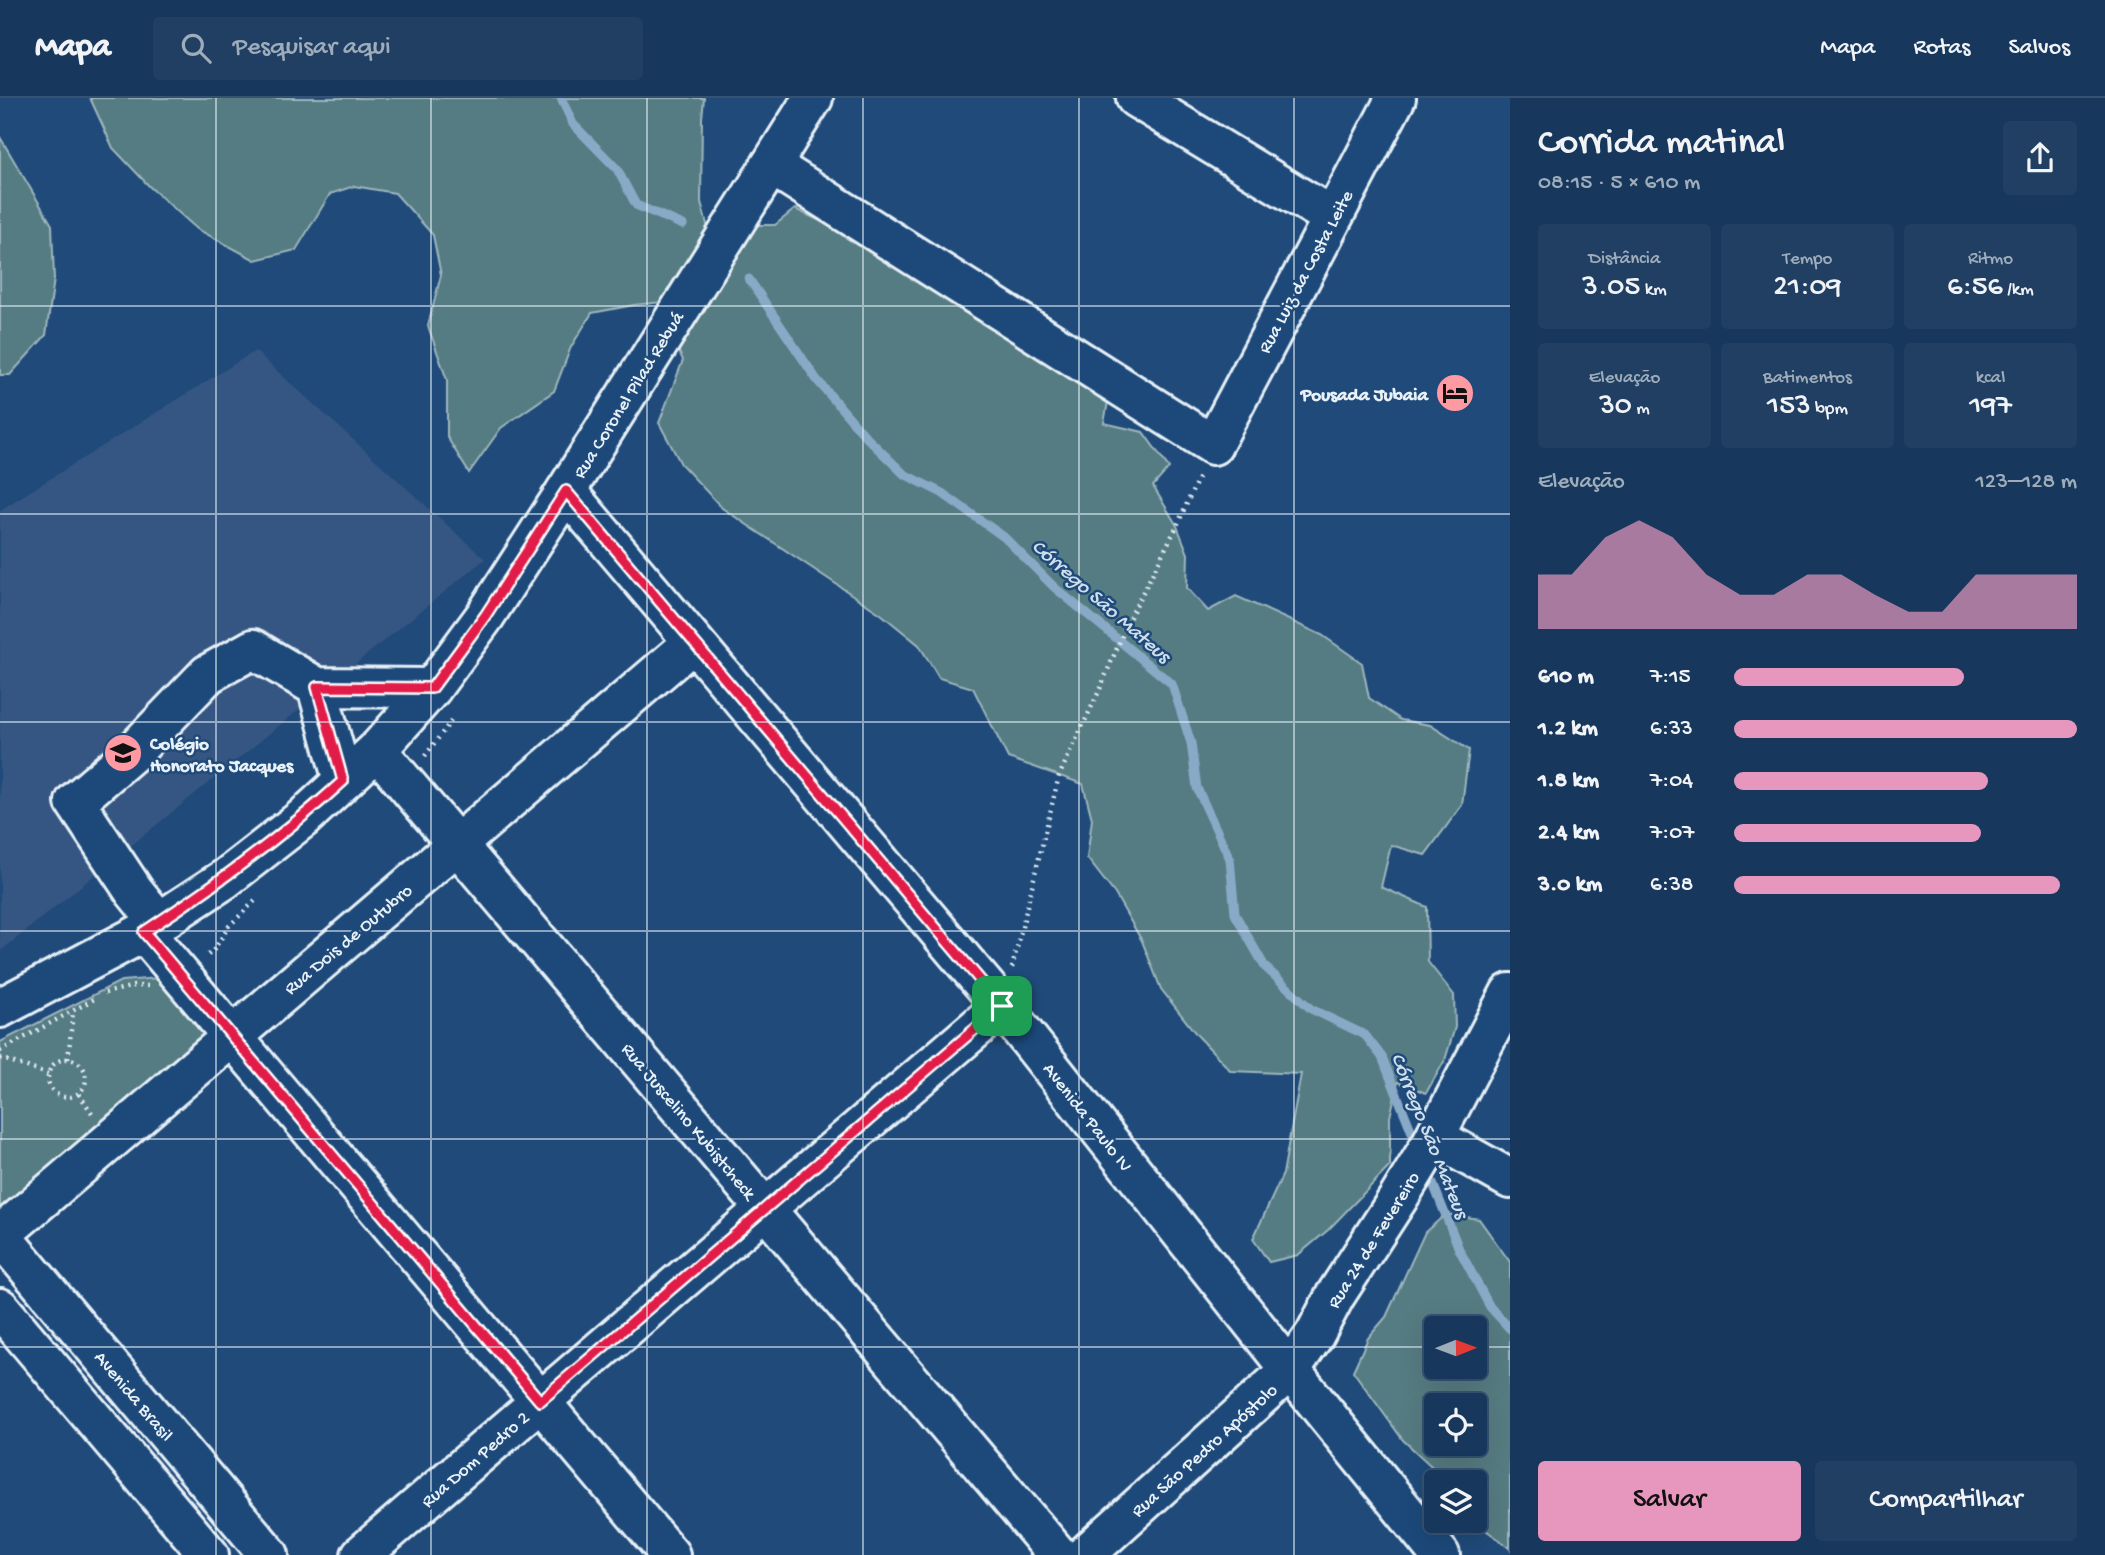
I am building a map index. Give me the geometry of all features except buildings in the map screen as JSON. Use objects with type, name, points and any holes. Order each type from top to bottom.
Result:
[{"type":"street","name":"Rua Coronel Pilad Rebuá","points":[[0,1008],[152,927],[225,878],[302,819],[377,750],[432,688],[485,616],[813,98]]},
{"type":"street","points":[[1136,98],[1332,217]]},
{"type":"street","name":"Rua Luiz da Costa Leite","points":[[1213,445],[1396,98]]},
{"type":"street","points":[[771,165],[1213,445]]},
{"type":"street","name":"Avenida Paulo IV","points":[[566,491],[1002,1006],[1440,1555]]},
{"type":"street","name":"Rua Dois de Outubro","points":[[0,1235],[694,642]]},
{"type":"street","points":[[432,688],[317,687],[253,649],[208,674],[133,752],[75,802],[134,891],[152,927],[232,1036],[670,1555]]},
{"type":"street","points":[[317,687],[343,781]]},
{"type":"street","name":"Rua Juscelino Kubistcheck","points":[[377,750],[1058,1555]]},
{"type":"street","name":"Rua 24 de Fevereiro","points":[[1290,1370],[1315,1334],[1335,1296],[1433,1140],[1510,993]]},
{"type":"street","name":"Rua Dom Pedro 2","points":[[360,1555],[1002,1006]]},
{"type":"street","points":[[1433,1140],[1510,1179]]},
{"type":"street","name":"Avenida Brasil","points":[[0,1235],[269,1555]]},
{"type":"street","points":[[0,1308],[195,1550]]},
{"type":"street","name":"Rua São Pedro Apóstolo","points":[[1085,1555],[1290,1370]]},
{"type":"path","points":[[1002,1006],[1059,776],[1129,619],[1177,526],[1213,445]]},
{"type":"path","points":[[68,1059],[73,1011]]},
{"type":"path","points":[[0,1058],[48,1074]]},
{"type":"path","points":[[68,1059],[81,1064],[87,1077],[79,1094],[70,1097],[56,1094],[51,1088],[48,1074],[55,1063],[68,1059]]},
{"type":"shaded area","name":"Colégio Honorato Jacques","points":[[255,351],[485,559],[2,950],[0,510]]},
{"type":"green space","points":[[90,98],[704,98],[701,202],[712,243],[672,301],[592,313],[571,347],[554,391],[501,428],[469,473],[447,437],[447,380],[428,326],[441,275],[433,235],[395,193],[354,186],[330,194],[296,250],[255,260],[197,229],[150,187],[113,148]]},
{"type":"green space","points":[[0,137],[52,225],[54,279],[46,335],[10,375],[0,375]]},
{"type":"green space","points":[[795,209],[863,241],[1094,378],[1108,402],[1104,423],[1143,432],[1169,468],[1153,486],[1177,526],[1188,554],[1187,588],[1208,611],[1236,596],[1322,635],[1362,663],[1369,698],[1401,720],[1430,725],[1469,750],[1462,805],[1425,855],[1391,845],[1381,887],[1427,907],[1428,962],[1454,995],[1455,1027],[1445,1060],[1426,1093],[1398,1082],[1390,1117],[1390,1166],[1328,1230],[1298,1255],[1269,1262],[1253,1239],[1283,1174],[1301,1074],[1231,1071],[1197,1035],[1161,989],[1142,941],[1115,894],[1087,858],[1092,819],[1083,784],[1008,758],[973,688],[939,678],[919,645],[881,614],[722,508],[681,464],[659,423],[683,360],[670,334],[745,225],[775,225]]},
{"type":"green space","points":[[159,978],[212,1040],[0,1214],[0,1042],[121,981]]},
{"type":"green space","points":[[1446,1214],[1479,1219],[1510,1262],[1510,1549],[1487,1531],[1487,1470],[1435,1470],[1403,1440],[1353,1371],[1368,1338],[1386,1317],[1425,1232]]},
{"type":"waterway","points":[[561,98],[573,124],[617,169],[636,205],[683,225]]},
{"type":"waterway","name":"Córrego São Mateus","points":[[749,279],[817,380],[866,437],[904,474],[942,493],[1004,537],[1054,587],[1172,684],[1191,743],[1197,788],[1230,859],[1235,914],[1265,967],[1311,1009],[1365,1035],[1382,1057],[1417,1145]]},
{"type":"waterway","name":"Córrego São Mateus","points":[[1428,1171],[1459,1249],[1490,1307],[1510,1329]]},
{"type":"place","name":"Pousada Jubaia","points":[[1455,393]]},
{"type":"place","name":"Colégio Honorato Jacques","points":[[123,753]]},
{"type":"route","points":[[566,491],[1002,1006],[540,1401],[144,932],[225,878],[302,819],[343,781],[317,687],[432,688],[485,616],[566,491]]}]
